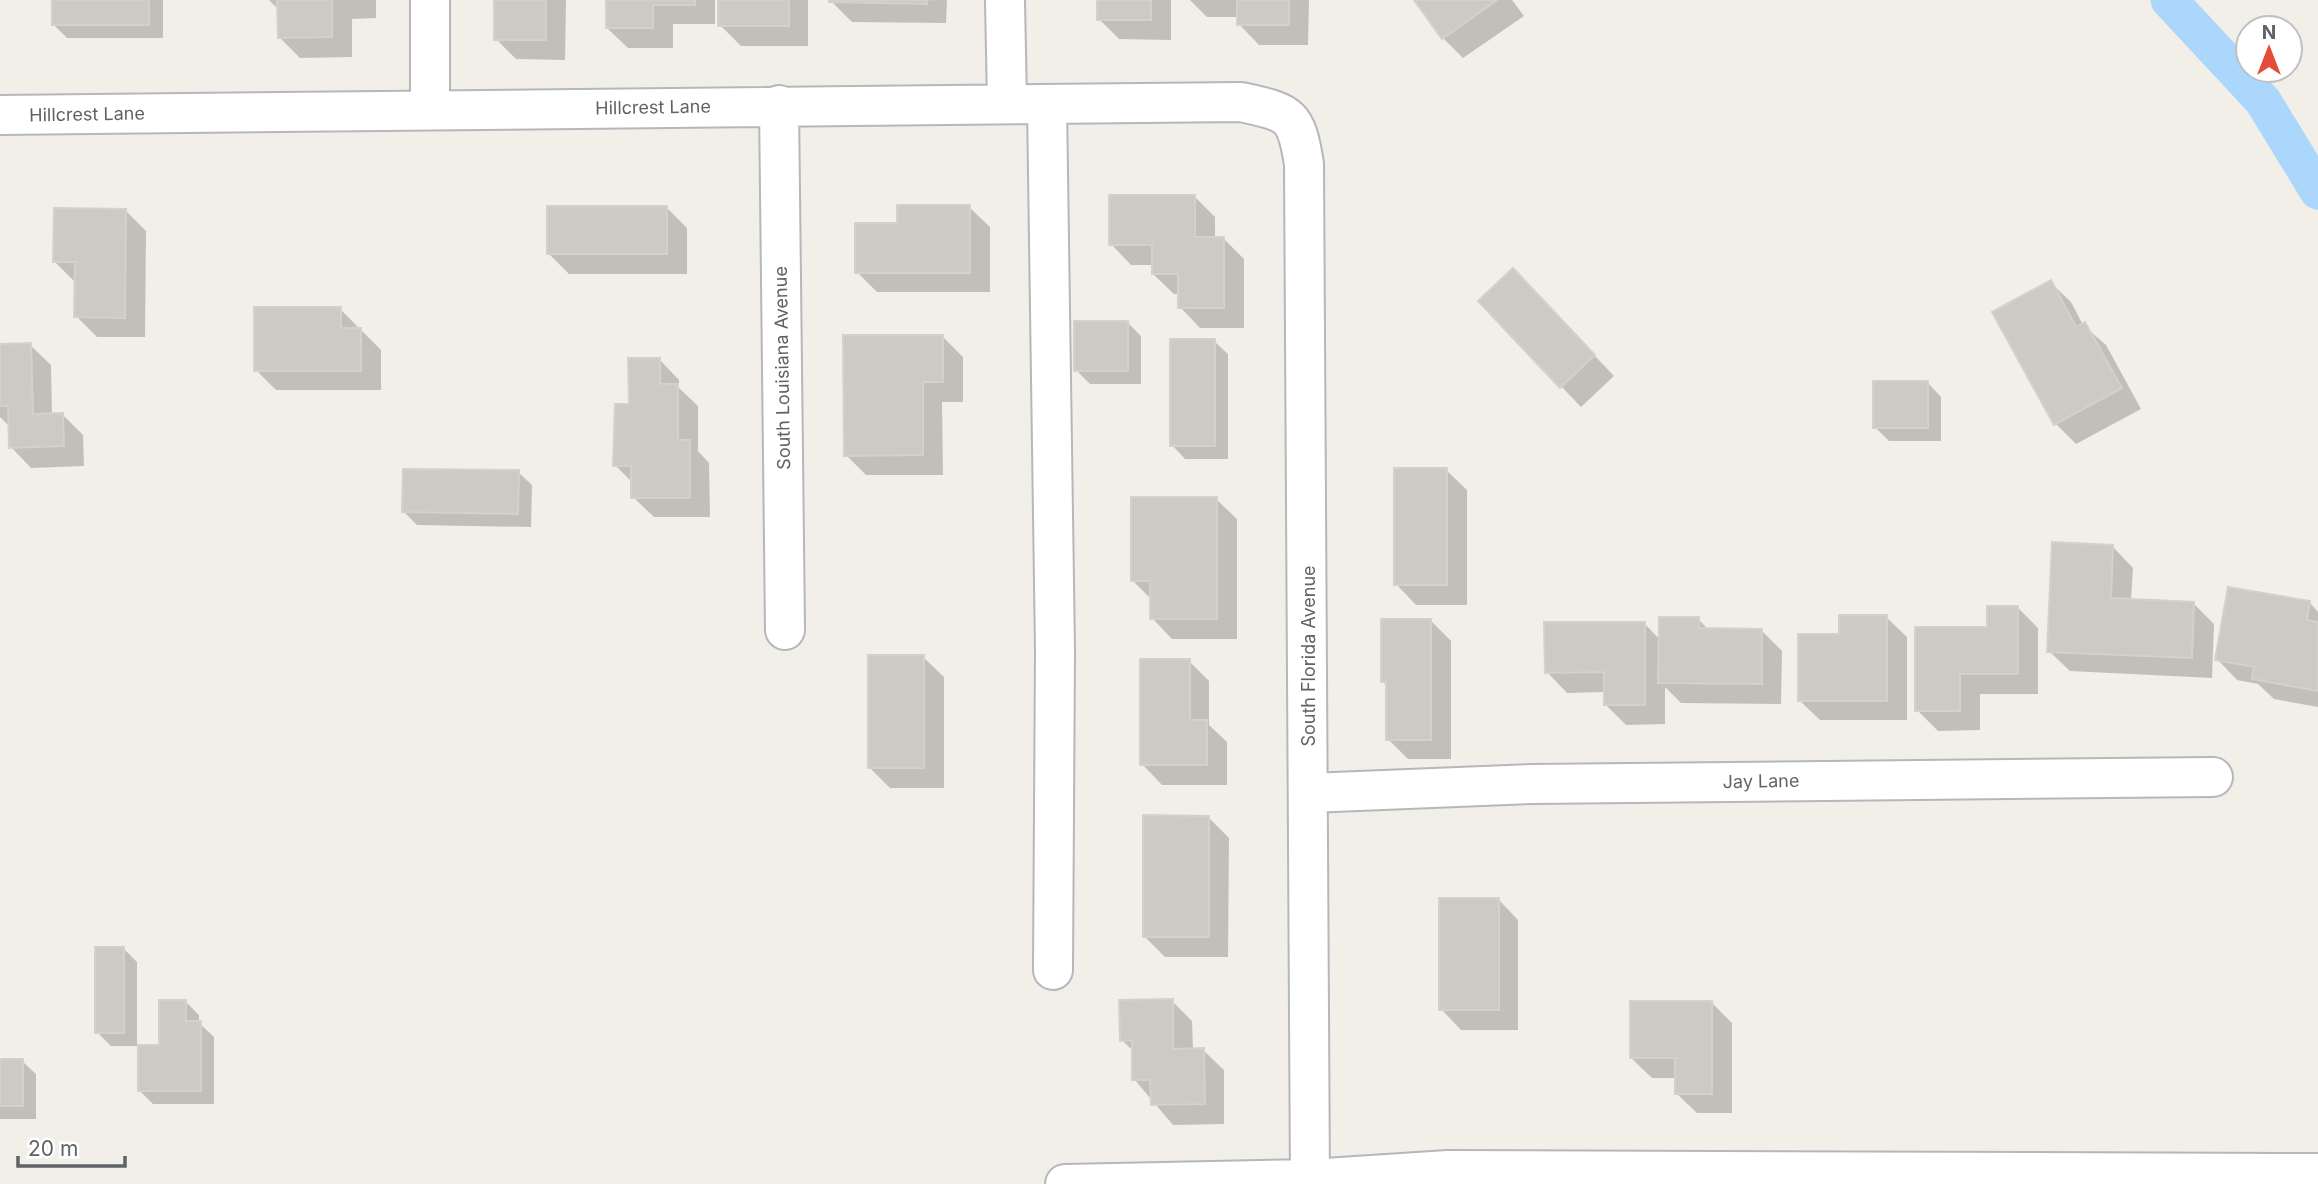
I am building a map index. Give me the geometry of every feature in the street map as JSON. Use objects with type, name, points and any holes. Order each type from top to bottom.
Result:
[{"type":"street","points":[[430,0],[430,110]]},
{"type":"street","points":[[1006,0],[1007,104]]},
{"type":"street","name":"Hillcrest Lane","points":[[0,116],[779,105],[1241,102],[1280,111],[1298,129]]},
{"type":"street","points":[[1047,104],[1055,651],[1054,970]]},
{"type":"street","name":"South Louisiana Avenue","points":[[779,105],[785,630]]},
{"type":"street","name":"South Florida Avenue","points":[[1298,129],[1304,164],[1305,213],[1310,1181]]},
{"type":"street","name":"Jay Lane","points":[[1309,793],[1532,784],[2213,777]]},
{"type":"street","points":[[1065,1184],[1310,1181],[1448,1170],[2318,1173]]},
{"type":"building","points":[[52,0],[149,0],[149,25],[52,25]]},
{"type":"building","points":[[277,0],[332,0],[332,37],[278,38]]},
{"type":"building","points":[[494,0],[546,0],[546,40],[494,40]]},
{"type":"building","points":[[606,0],[695,0],[695,5],[653,5],[653,28],[606,28]]},
{"type":"building","points":[[718,0],[789,0],[789,26],[718,26]]},
{"type":"building","points":[[927,0],[927,4],[829,2]]},
{"type":"building","points":[[1097,0],[1151,0],[1151,20],[1097,20]]},
{"type":"building","points":[[1237,0],[1289,0],[1289,25],[1237,25]]},
{"type":"building","points":[[1414,0],[1497,0],[1442,39]]},
{"type":"building","points":[[1109,195],[1195,195],[1195,237],[1224,237],[1224,308],[1178,308],[1178,274],[1152,274],[1152,245],[1109,245]]},
{"type":"building","points":[[897,205],[970,205],[970,273],[855,273],[855,223],[897,223]]},
{"type":"building","points":[[547,206],[667,206],[667,254],[547,254]]},
{"type":"building","points":[[54,208],[126,209],[125,318],[74,317],[75,262],[53,262]]},
{"type":"building","points":[[1513,268],[1595,355],[1560,388],[1478,301]]},
{"type":"building","points":[[2051,280],[2076,327],[2085,322],[2122,388],[2054,425],[1992,312]]},
{"type":"building","points":[[254,307],[341,307],[341,328],[361,328],[361,371],[254,371]]},
{"type":"building","points":[[1074,321],[1128,321],[1128,371],[1074,371]]},
{"type":"building","points":[[843,335],[943,335],[943,382],[923,382],[923,455],[844,456]]},
{"type":"building","points":[[1170,339],[1215,339],[1215,446],[1170,446]]},
{"type":"building","points":[[31,343],[33,414],[63,413],[64,446],[9,448],[8,406],[0,406],[0,344]]},
{"type":"building","points":[[628,358],[660,358],[660,384],[678,384],[678,440],[690,440],[690,498],[631,498],[631,466],[613,466],[615,404],[629,404]]},
{"type":"building","points":[[1873,381],[1928,381],[1928,428],[1873,428]]},
{"type":"building","points":[[1394,468],[1447,468],[1447,585],[1394,585]]},
{"type":"building","points":[[403,469],[519,470],[518,514],[402,512]]},
{"type":"building","points":[[1131,497],[1217,497],[1217,619],[1150,619],[1150,581],[1131,581]]},
{"type":"building","points":[[2052,542],[2113,545],[2111,598],[2194,602],[2192,658],[2047,652]]},
{"type":"building","points":[[2228,587],[2310,601],[2307,620],[2318,622],[2318,691],[2252,679],[2254,667],[2215,660]]},
{"type":"building","points":[[1987,606],[2018,606],[2018,674],[1960,674],[1960,711],[1915,711],[1915,627],[1987,627]]},
{"type":"building","points":[[1839,615],[1887,615],[1887,701],[1798,701],[1798,634],[1839,634]]},
{"type":"building","points":[[1659,617],[1699,617],[1699,628],[1762,629],[1762,684],[1658,683]]},
{"type":"building","points":[[1381,619],[1431,619],[1431,740],[1386,740],[1386,682],[1381,682]]},
{"type":"building","points":[[1544,622],[1645,622],[1645,705],[1604,705],[1604,672],[1545,673]]},
{"type":"building","points":[[868,655],[924,655],[924,768],[868,768]]},
{"type":"building","points":[[1140,659],[1190,659],[1190,720],[1207,720],[1207,765],[1140,765]]},
{"type":"building","points":[[1143,815],[1209,816],[1209,937],[1143,937]]},
{"type":"building","points":[[1439,898],[1499,898],[1499,1010],[1439,1010]]},
{"type":"building","points":[[95,947],[124,947],[124,1033],[95,1033]]},
{"type":"building","points":[[1173,999],[1173,1049],[1204,1048],[1205,1104],[1151,1105],[1150,1080],[1132,1080],[1132,1040],[1120,1041],[1119,1000]]},
{"type":"building","points":[[159,1000],[186,1000],[186,1021],[201,1021],[201,1091],[138,1091],[138,1045],[159,1045]]},
{"type":"building","points":[[1630,1001],[1712,1001],[1712,1094],[1675,1094],[1675,1058],[1630,1058]]},
{"type":"building","points":[[0,1059],[23,1059],[23,1106],[0,1106]]},
{"type":"waterway","points":[[2169,0],[2263,101],[2318,191]]}]
